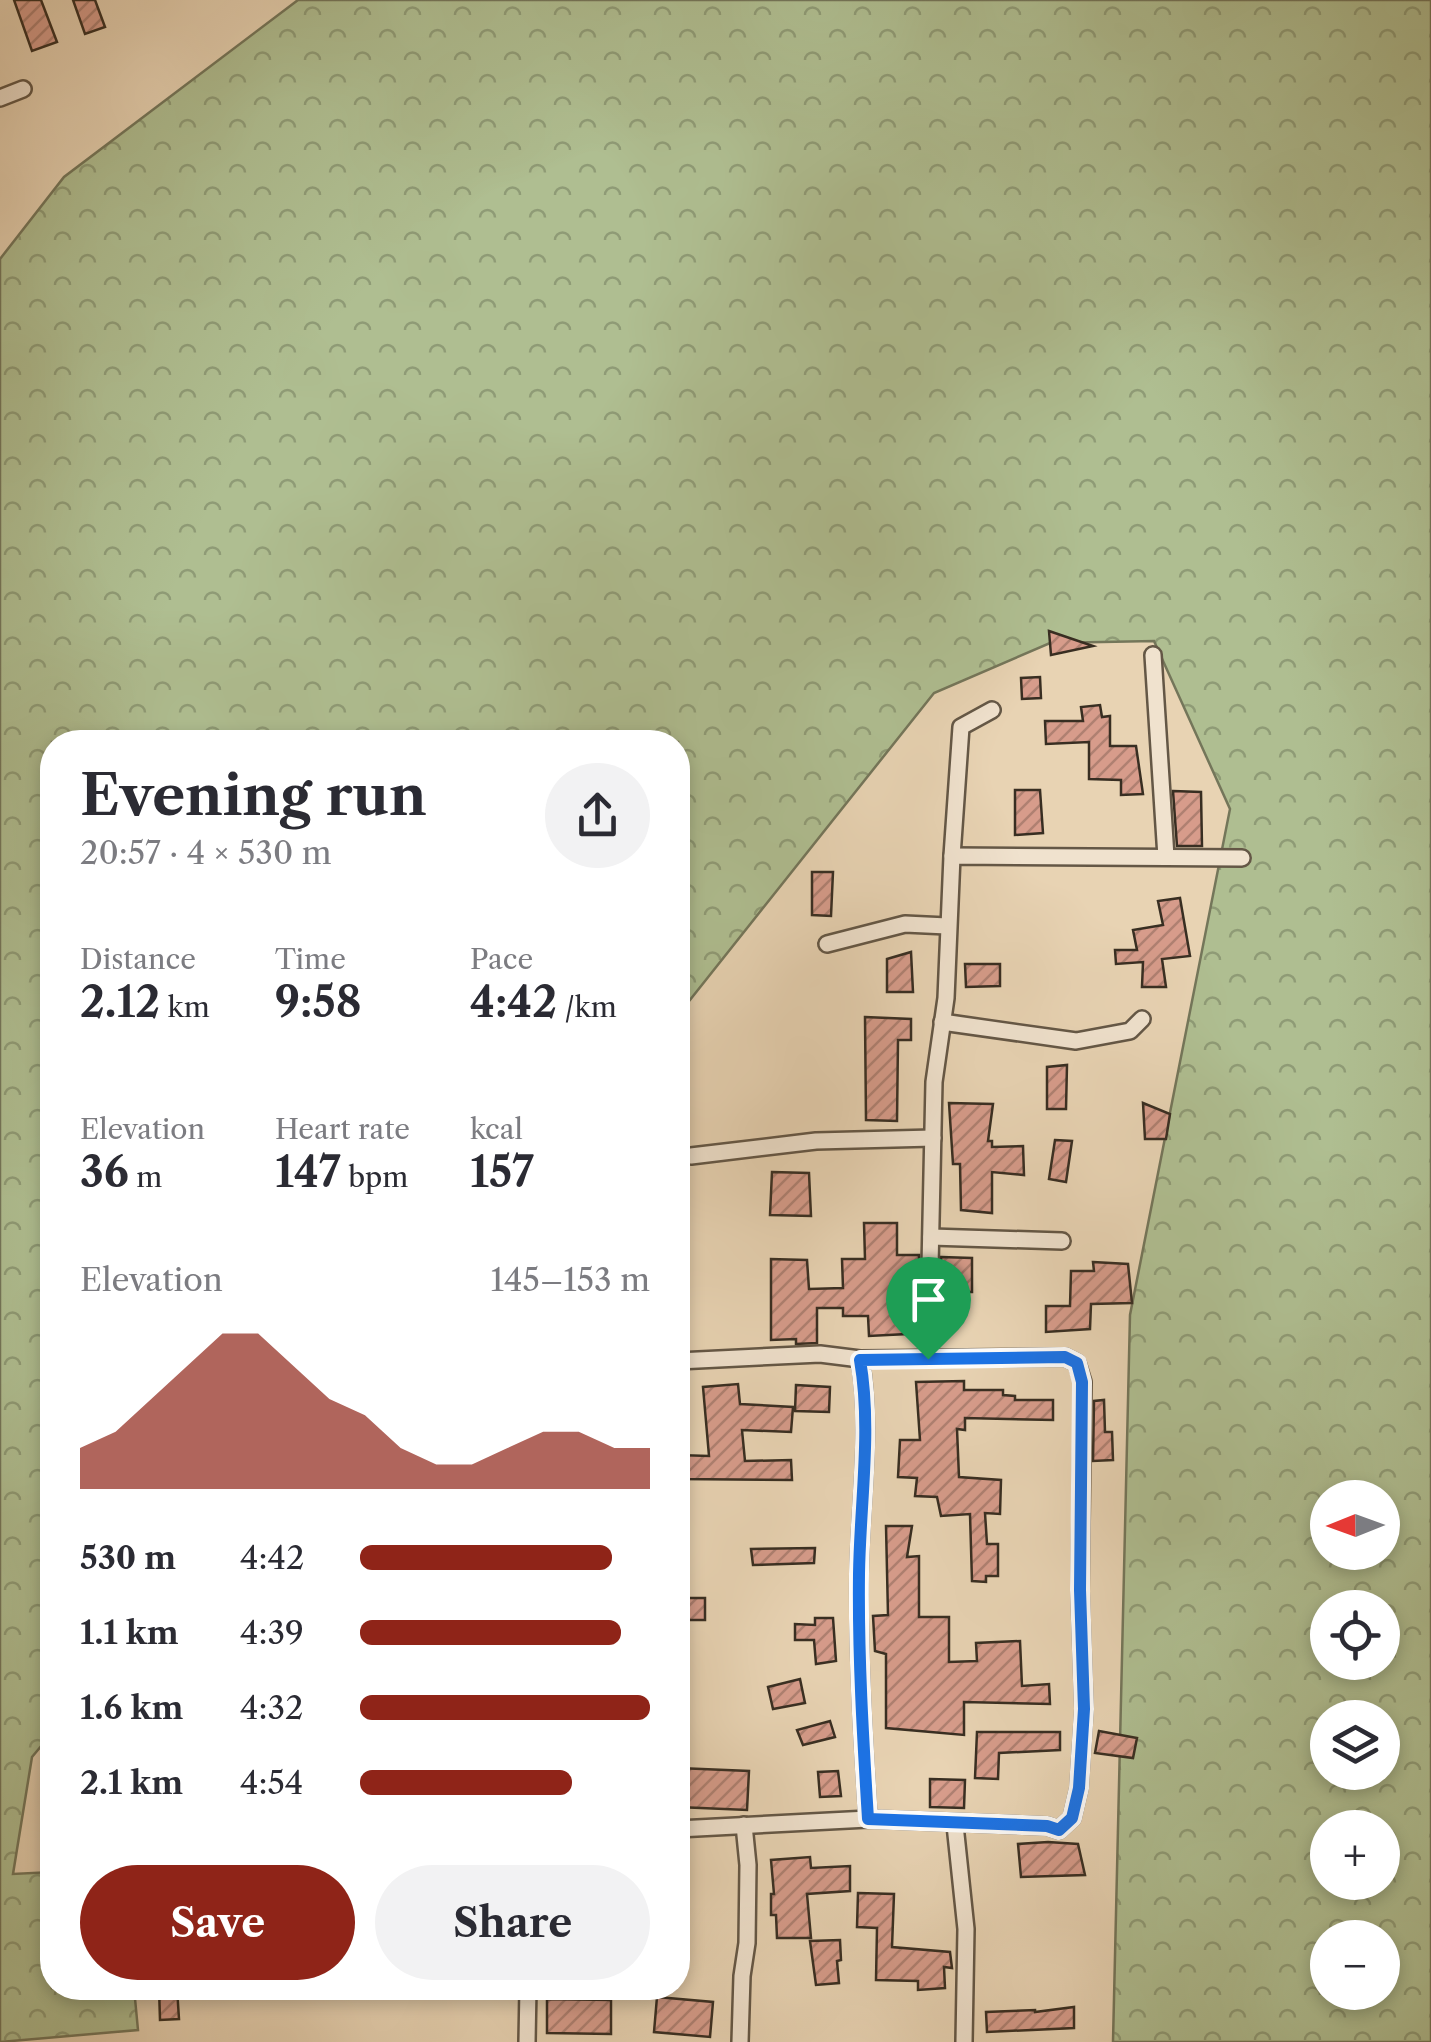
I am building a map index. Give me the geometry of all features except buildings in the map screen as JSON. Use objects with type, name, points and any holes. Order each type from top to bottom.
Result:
[{"type":"street","points":[[0,98],[23,90]]},
{"type":"street","points":[[1153,655],[1166,857]]},
{"type":"street","points":[[928,1359],[934,1082],[942,1022],[961,727],[992,710]]},
{"type":"street","points":[[952,856],[1242,858]]},
{"type":"street","points":[[827,944],[905,924],[948,926]]},
{"type":"street","points":[[942,1022],[1076,1041],[1130,1031],[1142,1019]]},
{"type":"street","points":[[691,1156],[816,1141],[933,1138]]},
{"type":"street","points":[[931,1237],[1062,1241]]},
{"type":"street","points":[[690,1360],[820,1354],[860,1360],[1065,1357],[1077,1363],[1082,1382],[1080,1590],[1084,1709],[1079,1788],[1072,1818],[1059,1830],[1047,1826],[868,1819],[690,1829]]},
{"type":"street","points":[[860,1360],[864,1425],[859,1576],[861,1700],[868,1819]]},
{"type":"street","points":[[955,1825],[966,1929],[964,2042]]},
{"type":"street","points":[[740,2042],[742,1976],[748,1943],[744,1826]]},
{"type":"street","points":[[528,2000],[528,2042]]},
{"type":"green space","points":[[298,0],[1431,0],[1431,2042],[1113,2042],[1130,1315],[1230,809],[1154,641],[1050,643],[934,693],[690,1000],[690,730],[40,730],[40,1747],[32,1757],[13,1874],[40,1873],[40,2000],[135,2000],[138,2030],[0,2042],[0,259],[64,177]]},
{"type":"route","points":[[1065,1357],[1077,1363],[1082,1382],[1080,1590],[1084,1709],[1079,1788],[1072,1818],[1059,1830],[1047,1826],[868,1819],[861,1700],[859,1576],[864,1425],[860,1360],[928,1359],[1065,1357]]}]
